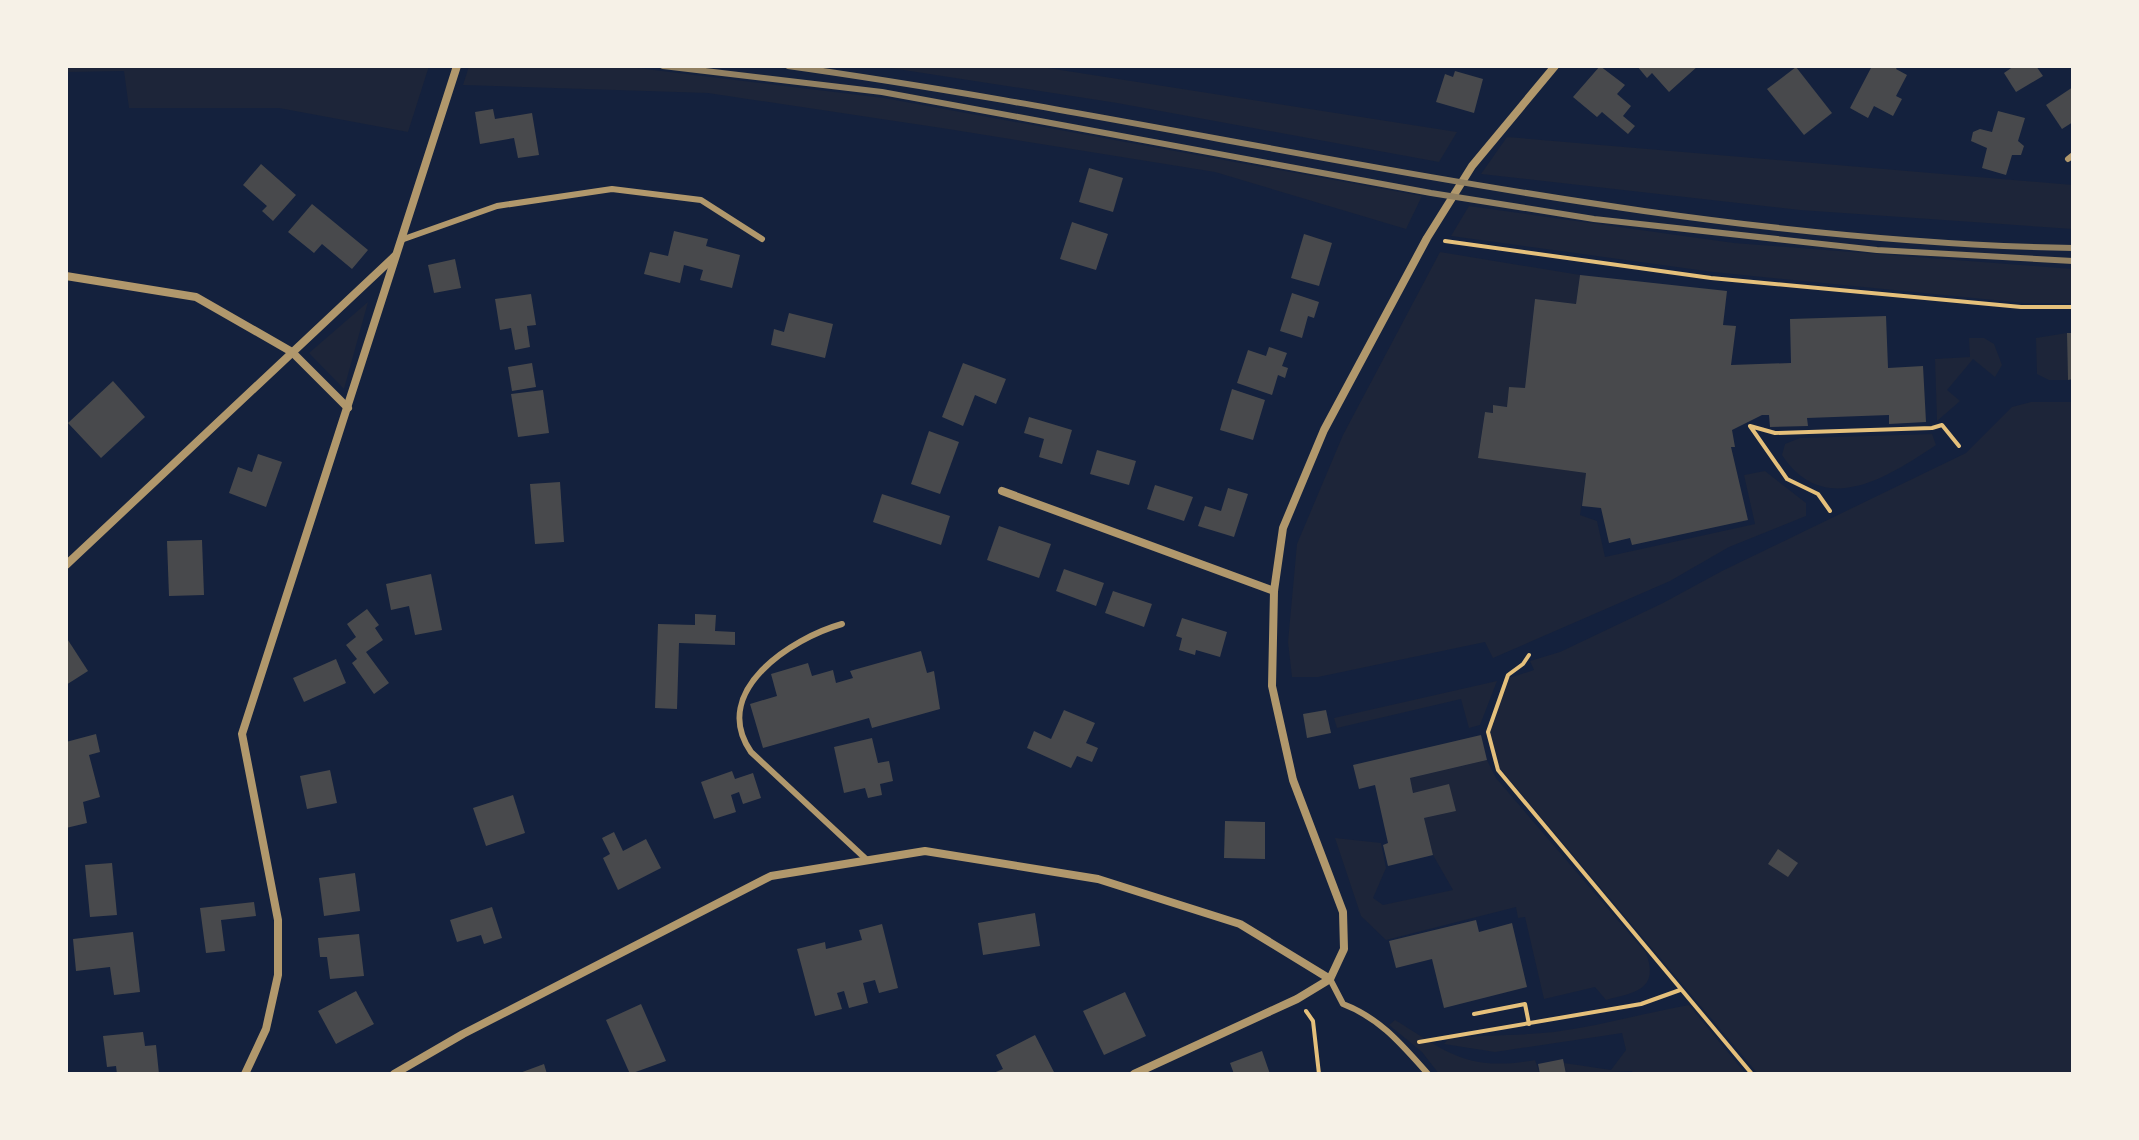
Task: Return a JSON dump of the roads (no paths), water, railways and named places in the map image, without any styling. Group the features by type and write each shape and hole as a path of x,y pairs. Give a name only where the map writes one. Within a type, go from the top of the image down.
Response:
{"street":[{"path":"245,1074 266,1029 278,975 278,920 242,734 457,66"},
{"path":"1134,1074 1297,999 1330,979 1344,949 1343,912 1293,780 1272,686 1274,591 1283,528 1324,430 1427,238 1472,166 1555,66"},
{"path":"66,565 395,256"},
{"path":"66,276 196,297 292,352 348,408"},
{"path":"1002,491 1274,591"},
{"path":"394,1074 463,1034 771,876 925,851 1098,879 1240,924 1330,979"}],"lane":[{"path":"401,240 497,206 612,189 701,200 762,239"},
{"path":"842,624 804,637 770,661 748,690 740,717 741,730 751,752 867,860"},
{"path":"1330,979 1343,1004 1365,1012 1428,1074"}],"railway":[{"path":"663,66 882,92 1431,193 1594,219 1877,250 2073,261"},
{"path":"788,66 1588,203 1749,225 1910,240 2073,248"}]}
